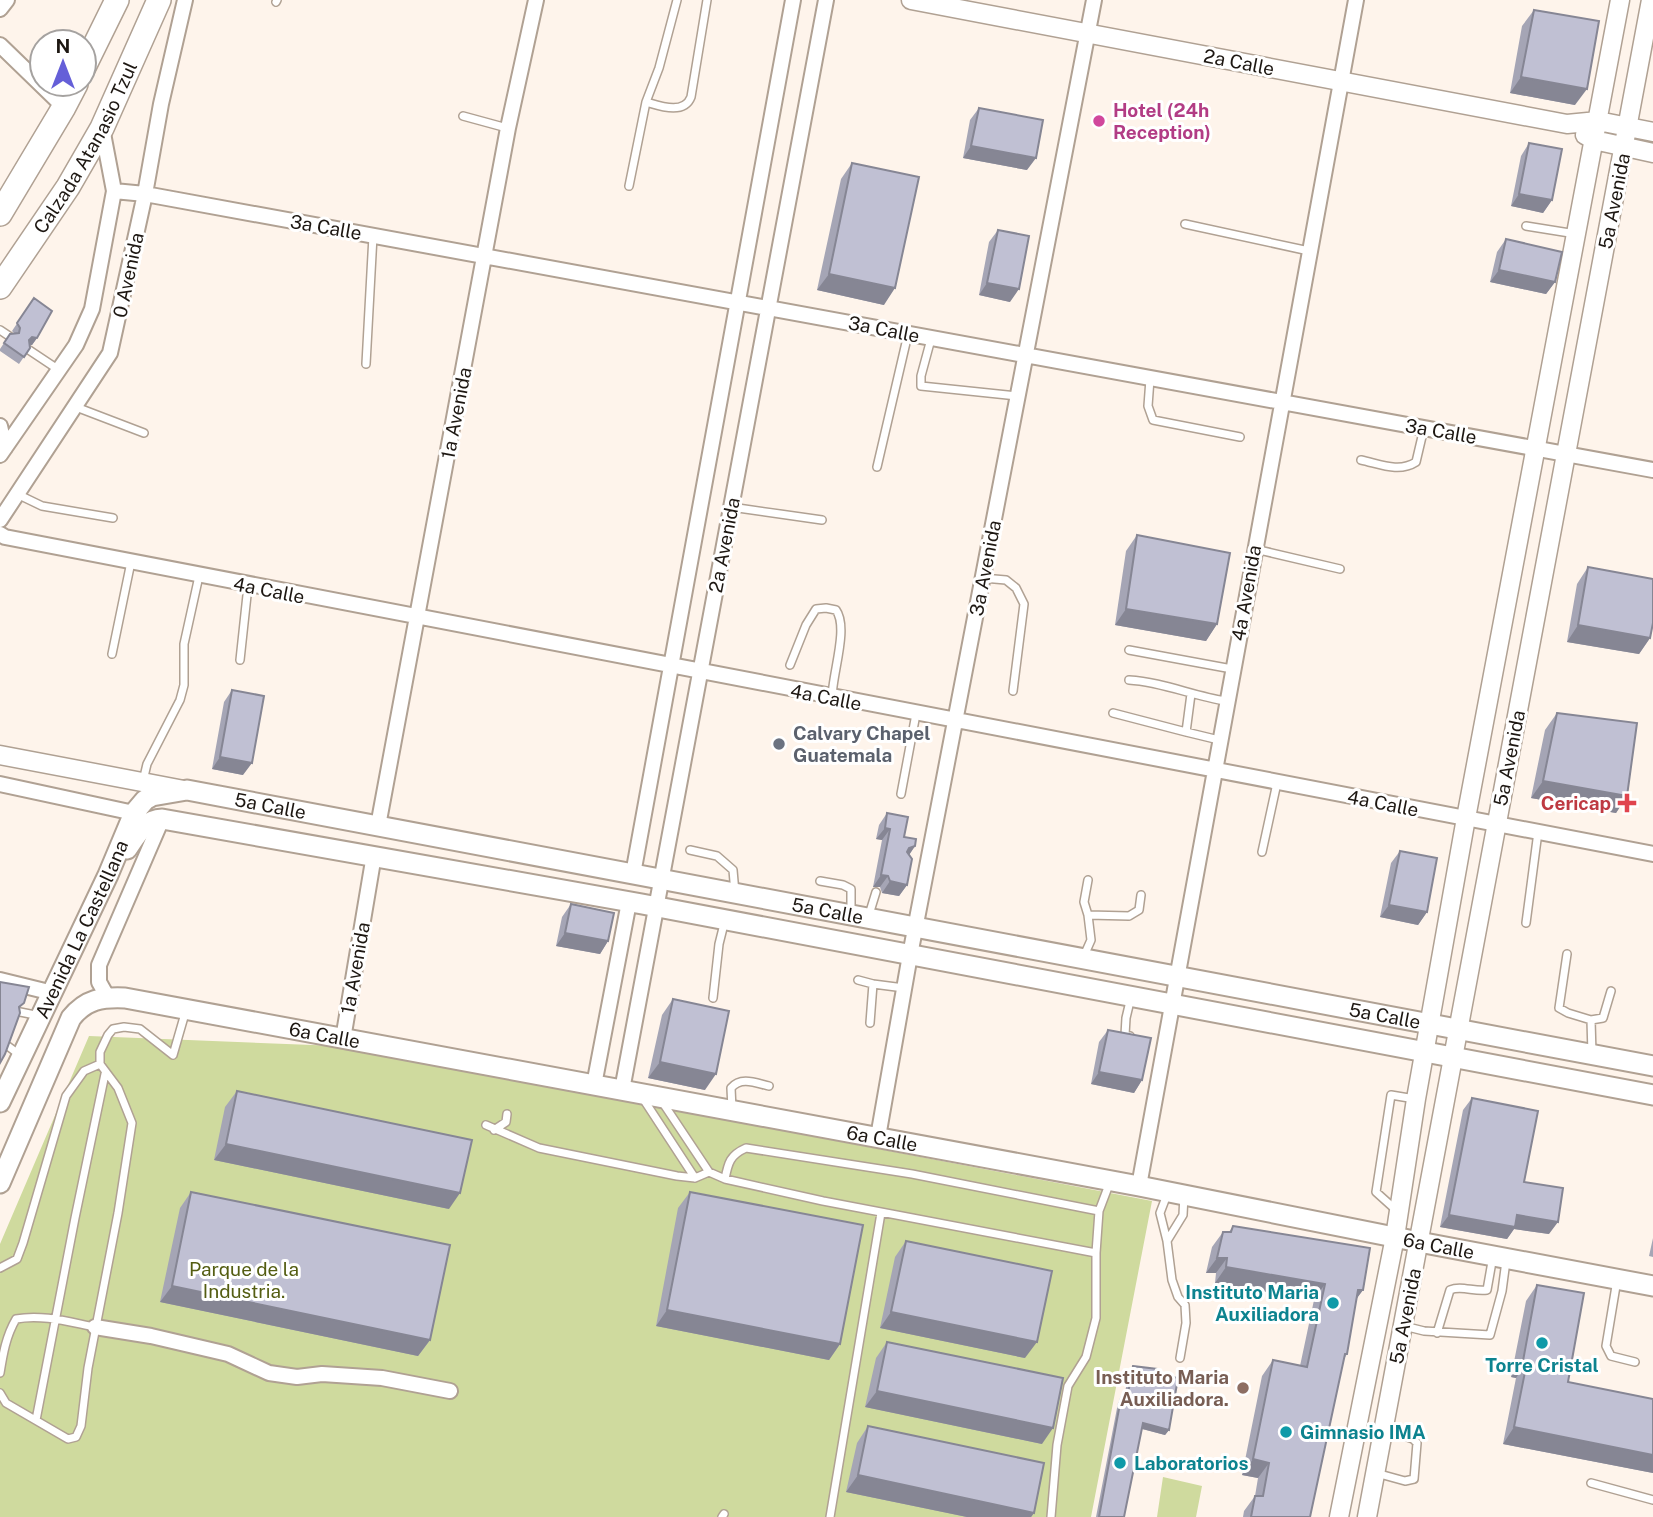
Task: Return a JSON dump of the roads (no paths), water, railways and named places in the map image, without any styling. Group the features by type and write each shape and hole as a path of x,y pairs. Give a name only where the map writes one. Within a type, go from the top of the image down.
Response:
{"main road":[{"name":"Calzada Atanasio Tzul","path":"98,39 117,0"},
{"name":"Calzada Atanasio Tzul","path":"0,287 68,187 102,128 159,0"},
{"name":"Calzada Atanasio Tzul","path":"0,214 69,98"},
{"name":"5a Calle","path":"187,790 1653,1066"},
{"path":"149,823 145,800 152,796 187,790"},
{"name":"5a Calle","path":"149,823 374,855 1653,1095"},
{"name":"Avenida La Castellana","path":"0,1102 108,875 149,823"},
{"name":"Avenida La Castellana","path":"0,1183 71,1018 88,1002 108,998"},
{"name":"6a Calle","path":"108,998 125,998 186,1009 878,1137 1653,1286"}],"street":[{"path":"0,9 7,0"},
{"name":"0 Avenida","path":"0,520 104,365 115,338 161,104 185,0"},
{"name":"1a Avenida","path":"378,826 508,128 536,0"},
{"name":"2a Avenida","path":"633,874 793,0"},
{"name":"2a Avenida","path":"640,1093 656,907 826,0"},
{"name":"2a Calle","path":"911,0 1567,124 1598,121 1653,132"},
{"name":"3a Avenida","path":"878,1137 915,927 922,863 955,722 1094,0"},
{"name":"4a Avenida","path":"1139,1186 1159,1040 1171,1004 1356,0"},
{"name":"5a Avenida","path":"1339,1517 1395,1237 1416,1099 1466,818 1620,0"},
{"name":"5a Avenida","path":"1367,1517 1651,0"},
{"path":"0,45 64,107"},
{"name":"2a Calle","path":"1567,124 1594,140 1653,153"},
{"name":"0 Avenida","path":"2,452 76,345 92,309 114,191 102,128"},
{"name":"3a Calle","path":"114,191 145,194 373,235 1653,470"},
{"path":"1553,358 1583,364"},
{"path":"0,426 2,452"},
{"name":"4a Calle","path":"0,534 417,620 1653,854"},
{"name":"5a Calle","path":"0,755 187,790"},
{"name":"5a Calle","path":"0,784 149,823"},
{"name":"Avenida La Castellana","path":"108,998 99,982 99,965 149,823"},
{"name":"1a Avenida","path":"343,1039 374,855"},
{"path":"594,1085 629,902"},
{"path":"0,980 53,993"},
{"path":"95,1327 151,1336 228,1354 269,1373 297,1377 322,1374 382,1378 450,1391"}],"lane":[{"path":"629,186 646,102 667,43 677,0"},
{"path":"646,102 681,108 689,104 707,0"},
{"path":"463,116 508,128"},
{"path":"1185,224 1309,251"},
{"path":"1527,226 1577,234"},
{"path":"366,364 373,235"},
{"path":"0,330 9,336"},
{"path":"877,467 909,334"},
{"path":"931,338 920,376 921,386 1018,396"},
{"path":"29,349 59,370"},
{"path":"1150,378 1148,406 1153,420 1240,437"},
{"path":"76,407 144,433"},
{"path":"1361,460 1398,468 1408,467 1416,462 1424,428"},
{"path":"17,494 42,506 113,519"},
{"path":"731,507 822,520"},
{"path":"1254,549 1340,569"},
{"path":"112,654 131,562"},
{"path":"143,781 147,764 180,700 184,685 184,644 199,576"},
{"path":"983,578 1006,580 1016,588 1024,604 1013,691"},
{"path":"240,660 248,586"},
{"path":"790,665 806,625 816,609 836,610 841,617 842,628 832,678 832,698"},
{"path":"1129,650 1232,669"},
{"path":"1129,680 1165,685 1191,694 1226,701"},
{"path":"1185,732 1191,694"},
{"path":"1113,713 1219,740"},
{"path":"901,794 916,714"},
{"path":"1262,852 1277,782"},
{"path":"1526,923 1538,832"},
{"path":"690,850 717,856 733,870 735,893"},
{"path":"1083,959 1091,940 1084,902 1088,880"},
{"path":"820,881 851,889 859,916"},
{"path":"859,916 876,892"},
{"path":"1088,915 1129,916 1139,909 1141,895"},
{"path":"713,998 719,944 726,920"},
{"path":"1567,954 1559,1008 1591,1020 1603,1018 1611,991"},
{"path":"858,980 904,988"},
{"path":"870,1023 873,984"},
{"path":"1131,997 1125,1035 1144,1037"},
{"path":"0,1008 41,1016"},
{"path":"0,1393 6,1403 68,1439 76,1437 82,1426 95,1327 118,1213 132,1124 118,1088 100,1064 100,1052 108,1035 113,1030 124,1027 139,1030 175,1058 186,1009"},
{"path":"1591,1020 1592,1055"},
{"path":"0,1044 5,1044 22,1056"},
{"path":"0,1268 17,1259 66,1096 84,1071 100,1064"},
{"path":"36,1420 106,1074"},
{"path":"732,1110 731,1088 735,1083 745,1081 769,1086"},
{"path":"640,1093 709,1172 725,1179 881,1213 1096,1253"},
{"path":"640,1093 695,1178"},
{"path":"1399,1213 1376,1192 1391,1095 1416,1099"},
{"path":"494,1130 506,1122 507,1114"},
{"path":"486,1125 539,1148 677,1177 695,1178 709,1172"},
{"path":"725,1179 729,1159 746,1148 912,1174 1099,1211"},
{"path":"1051,1517 1057,1445 1068,1386 1086,1357 1096,1318 1099,1211 1110,1181"},
{"path":"1167,1241 1183,1215 1176,1193"},
{"path":"1176,1193 1160,1213 1172,1280 1178,1297 1185,1305 1186,1323 1180,1358"},
{"path":"830,1517 881,1213"},
{"path":"1437,1333 1450,1290 1456,1287 1487,1290 1500,1257"},
{"path":"1403,1325 1437,1333 1490,1335 1502,1291 1500,1257"},
{"path":"1617,1279 1606,1346 1611,1356 1634,1362"},
{"path":"0,1373 5,1346 16,1320 29,1317 55,1319 95,1327"},
{"path":"1375,1473 1405,1481 1414,1479 1417,1443 1413,1439 1384,1429"},
{"path":"1591,1483 1653,1500"}],"place":[{"name":"Hotel (24h Reception)","path":"1099,121"},
{"name":"Calvary Chapel Guatemala","path":"779,744"},
{"name":"Cericap","path":"1627,803"},
{"name":"Instituto Maria Auxiliadora","path":"1333,1303"},
{"name":"Torre Cristal","path":"1542,1343"},
{"name":"Instituto Maria Auxiliadora.","path":"1243,1388"},
{"name":"Gimnasio IMA","path":"1286,1432"},
{"name":"Laboratorios","path":"1120,1463"}],"park label":[{"name":"Parque de la Industria.","path":"244,1280"}]}
